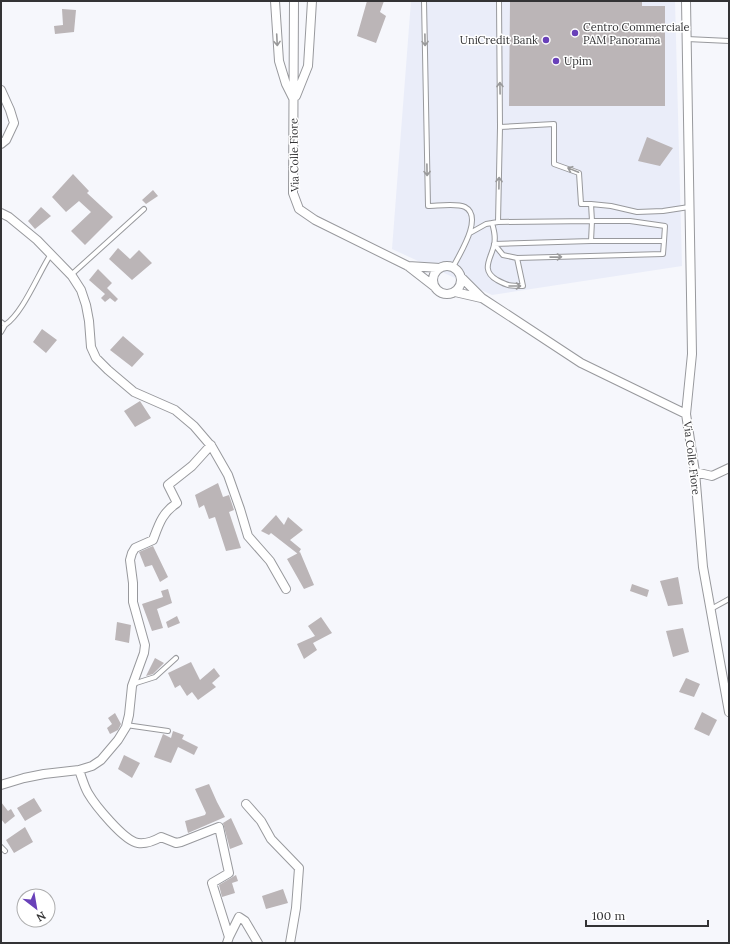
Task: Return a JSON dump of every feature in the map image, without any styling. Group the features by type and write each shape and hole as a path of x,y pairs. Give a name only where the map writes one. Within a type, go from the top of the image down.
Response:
{"street":[{"path":"275,1 279,61 286,84 294,101"},
{"name":"Via Colle Fiore","path":"294,1 293,193 299,209 315,220 408,266 435,287"},
{"path":"294,101 308,66 312,1"},
{"path":"686,1 692,354 686,414"},
{"path":"1,90 14,123 6,140 1,144"},
{"path":"1,213 9,217 37,240 71,275 81,290 89,321 91,347 96,358 134,392 175,410 194,426 210,445 228,475 248,536 270,561 286,589"},
{"name":"Via Colle Fiore","path":"408,266 440,268"},
{"path":"447,266 453,267 460,272 460,286 455,292 443,294 435,287 433,279 436,270 447,266"},
{"name":"Via Colle Fiore","path":"461,277 482,298 581,363 686,414 695,472 703,568 729,712"},
{"name":"Via Colle Fiore","path":"455,292 482,298"},
{"path":"1,785 44,774 79,770 92,766 101,760 118,740 126,725 129,715 132,684 144,653 145,645 133,602 133,583 130,560 132,553 135,548 153,540 167,509 177,503 168,485 192,466 210,445"},
{"path":"695,472 712,476 729,468"},
{"path":"79,770 88,793 97,805 115,827 136,843 149,842 161,836 176,842 181,842 219,827 229,873 212,883 228,940"},
{"path":"246,804 261,821 271,839 299,868 296,908 290,943"},
{"path":"228,940 240,917 246,921 258,943"}],"lane":[{"path":"424,1 428,206 453,205 465,207 470,212 471,218 470,233 453,267"},
{"path":"498,222 500,127 499,1"},
{"path":"687,39 729,41"},
{"path":"500,127 554,124 554,164 579,173 581,204 611,206 637,212 663,211 690,207"},
{"path":"591,204 591,241"},
{"path":"71,275 144,209"},
{"path":"470,233 486,224 498,222 630,221 665,226 663,254 517,258 503,255 494,244"},
{"path":"492,223 495,231 494,244 487,268 490,276 509,286 523,286 517,258"},
{"path":"494,244 591,241 664,241"},
{"path":"1,332 3,324 12,320 22,305 51,254"},
{"path":"710,610 729,599"},
{"path":"132,684 155,676 176,658"},
{"path":"126,725 168,731"}],"shaded area":[{"path":"411,1 675,1 682,266 492,295 392,249"}],"building":[{"path":"367,1 384,1 380,12 386,16 376,43 357,36"},
{"path":"510,1 642,1 642,6 665,6 665,106 509,106"},
{"path":"62,9 76,10 74,32 55,34 54,26 63,25"},
{"path":"647,137 673,148 660,166 638,161"},
{"path":"73,174 89,191 87,193 113,217 85,245 71,231 91,212 79,201 66,212 52,197"},
{"path":"153,190 158,196 146,204 142,200"},
{"path":"41,207 51,216 35,229 28,221"},
{"path":"118,248 130,259 139,250 152,263 132,280 109,259"},
{"path":"98,269 112,283 107,288 118,299 115,302 110,298 105,302 101,298 105,294 89,280"},
{"path":"42,329 57,340 46,353 33,342"},
{"path":"123,336 144,354 132,367 110,350"},
{"path":"140,401 151,418 135,427 124,411"},
{"path":"218,483 223,497 229,495 234,510 229,512 241,548 226,551 215,517 209,519 204,505 199,508 195,495"},
{"path":"276,515 284,525 288,517 303,530 290,540 301,549 298,554 271,533 269,535 261,531"},
{"path":"153,546 168,577 160,582 152,565 145,567 139,552"},
{"path":"300,552 314,585 304,589 287,559"},
{"path":"678,577 683,604 668,606 660,581"},
{"path":"632,584 649,590 647,597 630,591"},
{"path":"168,589 172,603 157,609 163,628 152,631 142,604 163,597 161,591"},
{"path":"177,616 180,623 168,628 166,622"},
{"path":"321,617 332,633 313,643 317,650 304,659 297,644 315,636 308,626"},
{"path":"117,622 131,625 129,643 115,640"},
{"path":"683,628 689,652 673,657 666,631"},
{"path":"155,658 164,663 153,674 146,676"},
{"path":"191,662 200,680 214,668 220,676 212,683 216,687 198,700 192,692 187,696 180,685 175,688 168,673"},
{"path":"686,678 700,684 694,697 679,692"},
{"path":"702,712 717,720 709,736 694,729"},
{"path":"115,713 121,724 118,730 110,734 107,728 112,724 108,718"},
{"path":"173,731 184,735 182,739 198,747 194,755 178,747 171,763 154,757 163,734 171,738"},
{"path":"124,755 140,763 132,778 118,769"},
{"path":"209,784 225,817 188,833 185,821 205,815 206,813 195,789"},
{"path":"34,798 42,811 25,821 17,808"},
{"path":"1,802 8,811 11,809 15,816 5,824 1,819"},
{"path":"231,818 243,844 230,849 223,823"},
{"path":"25,827 33,842 14,853 6,840"},
{"path":"236,875 238,881 232,883 235,893 222,897 219,885"},
{"path":"283,889 288,903 266,909 262,896"}],"place":[{"name":"Centro Commerciale PAM Panorama","path":"575,33"},
{"name":"UniCredit Bank","path":"546,40"},
{"name":"Upim","path":"556,61"}]}
